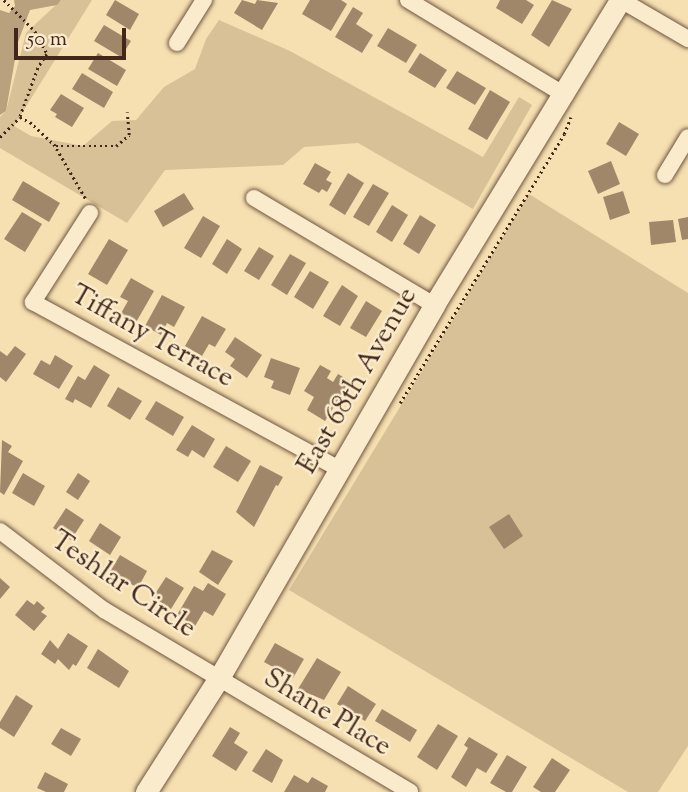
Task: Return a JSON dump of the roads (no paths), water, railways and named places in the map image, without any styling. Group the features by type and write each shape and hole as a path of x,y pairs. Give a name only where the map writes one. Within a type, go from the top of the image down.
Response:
{"street":[{"path":"177,43 204,0"},
{"path":"408,0 565,95"},
{"path":"621,0 688,38"},
{"name":"East 68th Avenue","path":"146,792 219,678 434,305 621,0"},
{"path":"665,175 688,137"},
{"path":"254,198 434,305"},
{"name":"Tiffany Terrace","path":"90,214 33,302 338,468"},
{"name":"Teshlar Circle","path":"0,531 104,610 219,678"},
{"name":"Shane Place","path":"219,678 410,792"}]}
